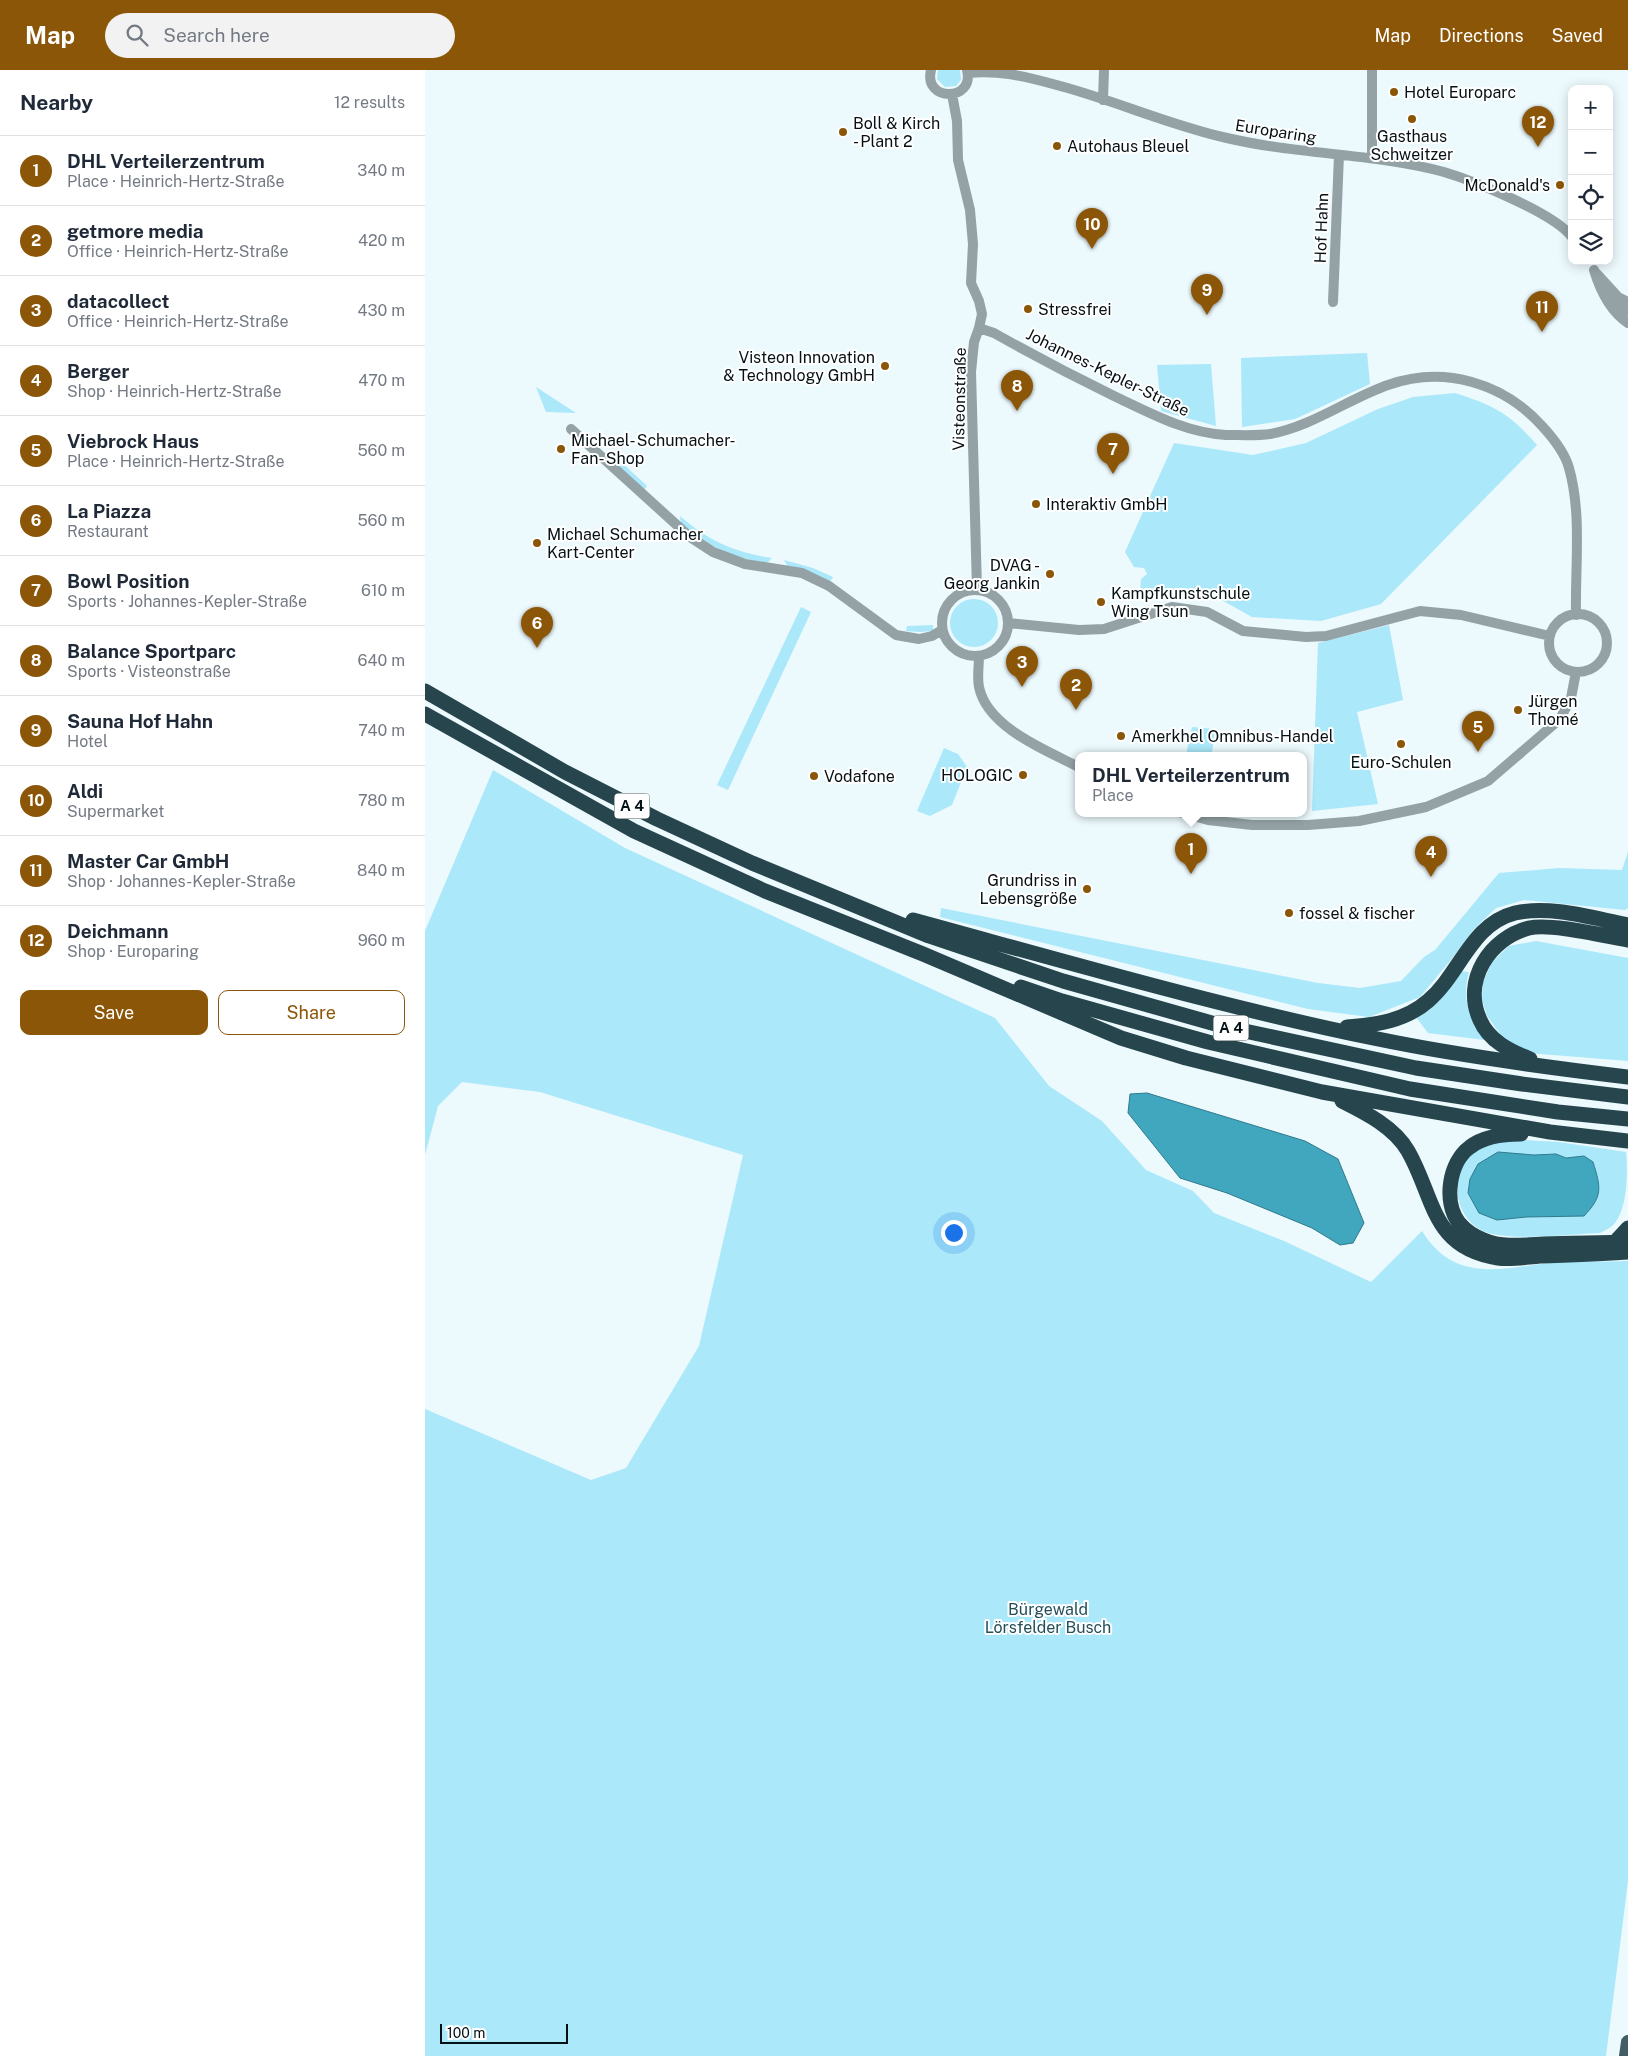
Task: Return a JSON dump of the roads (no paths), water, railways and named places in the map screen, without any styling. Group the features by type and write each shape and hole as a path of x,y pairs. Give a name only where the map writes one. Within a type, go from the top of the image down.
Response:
{"highway":[{"name":"A 4","path":"425,691 565,772 657,820 752,863 929,936 1063,981 1226,1027 1416,1068 1628,1097"},
{"name":"A 4","path":"425,714 634,831 765,891 923,954 1062,1001 1208,1042 1411,1089 1559,1112 1628,1119"},
{"path":"848,903 1258,1012 1377,1039 1555,1068 1628,1076"},
{"path":"1330,1028 1394,1020 1416,1009 1439,989 1477,938 1486,929 1496,921 1515,913 1537,910 1557,912 1628,925"},
{"path":"1555,1068 1513,1052 1494,1038 1486,1029 1480,1020 1475,995 1475,984 1483,963 1494,947 1506,937 1532,928 1556,928 1628,940"},
{"path":"923,954 1121,1038 1186,1058 1322,1092 1549,1132 1628,1141"},
{"path":"1322,1092 1363,1111 1391,1131 1407,1150 1442,1227 1458,1244 1475,1252 1499,1258 1628,1252"},
{"path":"1549,1132 1506,1134 1469,1147 1453,1169 1449,1186 1459,1222 1470,1232 1485,1240 1505,1245 1622,1242 1628,1228"}],"main road":[{"path":"1626,2056 1628,2042"}],"street":[{"path":"931,70 932,83 936,90 943,94 952,94"},
{"name":"Europaring","path":"952,94 959,92 964,87 967,72 984,70 1013,73 1061,86 1165,121 1227,138 1287,149 1372,158 1445,172 1514,199 1556,222 1568,233"},
{"path":"1103,100 1104,70"},
{"path":"1372,70 1372,158"},
{"name":"Visteonstraße","path":"952,94 957,121 958,160 970,210 973,244 971,284 979,301 982,314 974,342 971,372 977,589"},
{"name":"Hof Hahn","path":"1333,302 1339,155"},
{"path":"1591,265 1618,297 1628,302"},
{"path":"1591,265 1603,287 1613,300 1628,311"},
{"path":"1591,265 1599,288 1614,310 1628,323"},
{"name":"Johannes-Kepler-Straße","path":"979,328 994,332 1088,383 1168,422 1225,435 1269,434 1300,425 1387,385 1410,378 1447,377 1472,381 1503,394 1534,417 1552,437 1569,466 1576,501 1576,615"},
{"path":"571,429 677,526 713,552 745,564 802,573 829,586 896,635 919,639 932,636 942,630"},
{"path":"977,589 987,591 996,596 1003,604 1009,623 1003,641 996,648 979,656 960,652 952,647 942,630 941,620 949,601 957,594 966,590 977,589"},
{"path":"1009,623 1079,630 1105,629 1172,607 1207,612 1243,631 1307,637 1326,636 1420,611 1461,615 1550,636"},
{"path":"1576,615 1585,616 1601,626 1607,644 1601,661 1585,671 1576,672 1560,666 1554,660 1549,644 1550,636 1559,621 1576,615"},
{"path":"979,656 979,687 986,705 997,719 1024,738 1075,765"},
{"path":"1197,817 1252,825 1308,825 1359,821 1426,806 1488,781 1560,719 1571,698 1576,672"}],"place":[{"name":"Hotel Europarc","path":"1394,92"},
{"name":"Gasthaus Schweitzer","path":"1412,119"},
{"name":"Boll & Kirch - Plant 2","path":"843,132"},
{"name":"Autohaus Bleuel","path":"1057,146"},
{"name":"Deichmann","path":"1538,147"},
{"name":"McDonald's","path":"1560,185"},
{"name":"Aldi","path":"1092,249"},
{"name":"Stressfrei","path":"1028,309"},
{"name":"Sauna Hof Hahn","path":"1207,315"},
{"name":"Master Car GmbH","path":"1542,332"},
{"name":"Visteon Innovation & Technology GmbH","path":"885,366"},
{"name":"Balance Sportparc","path":"1017,411"},
{"name":"Michael- Schumacher- Fan- Shop","path":"561,449"},
{"name":"Bowl Position","path":"1113,474"},
{"name":"Interaktiv GmbH","path":"1036,504"},
{"name":"Michael Schumacher Kart-Center","path":"537,543"},
{"name":"DVAG - Georg Jankin","path":"1050,574"},
{"name":"Kampfkunstschule Wing Tsun","path":"1101,602"},
{"name":"La Piazza","path":"537,648"},
{"name":"datacollect","path":"1022,687"},
{"name":"getmore media","path":"1076,710"},
{"name":"Jürgen Thomé","path":"1518,710"},
{"name":"Amerkhel Omnibus-Handel","path":"1121,736"},
{"name":"Euro-Schulen","path":"1401,744"},
{"name":"Viebrock Haus","path":"1478,752"},
{"name":"HOLOGIC","path":"1023,775"},
{"name":"Vodafone","path":"814,776"},
{"name":"DHL Verteilerzentrum","path":"1191,874"},
{"name":"Berger","path":"1431,877"},
{"name":"Grundriss in Lebensgröße","path":"1087,889"},
{"name":"fossel & fischer","path":"1289,913"}],"park label":[{"name":"Bürgewald Lörsfelder Busch","path":"1048,1618"}]}
